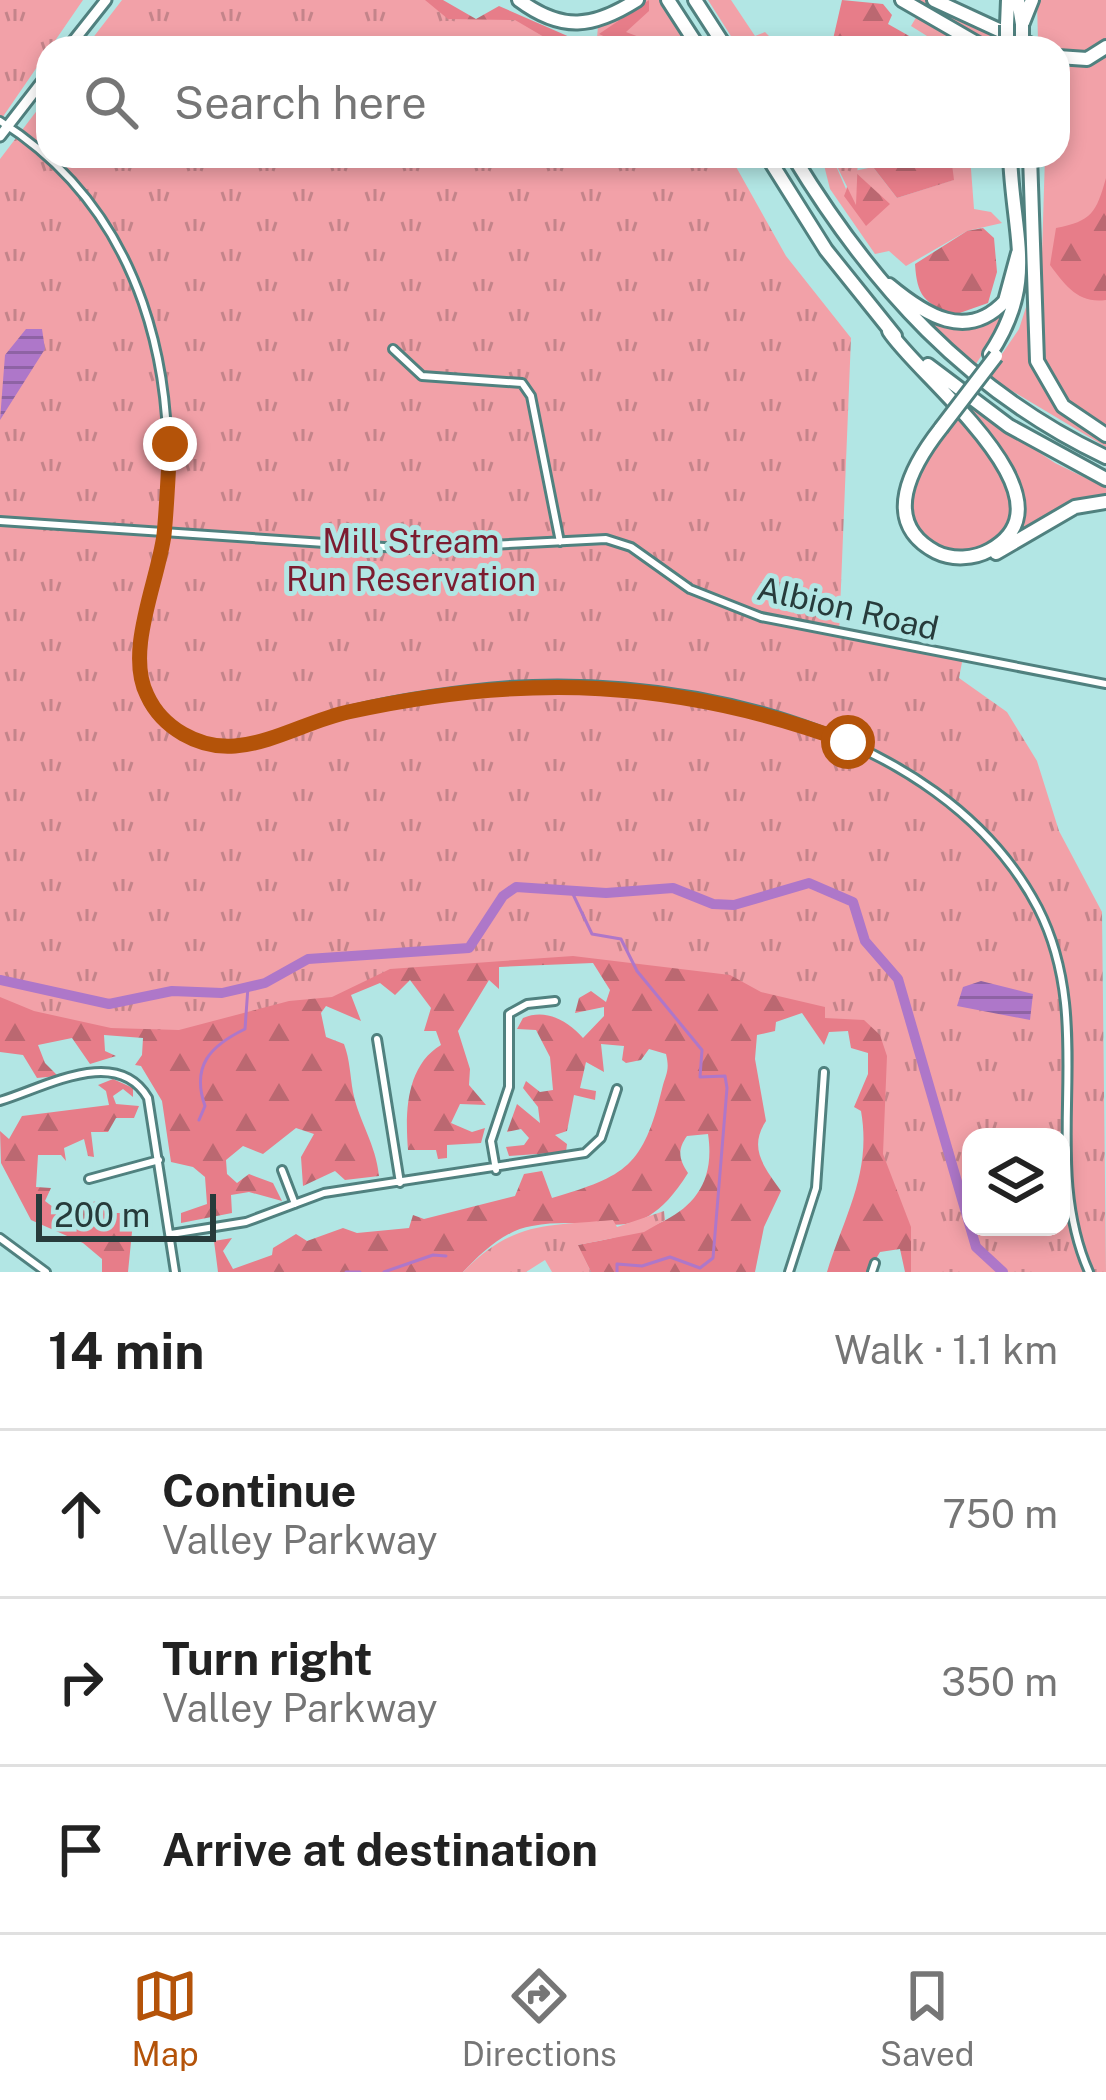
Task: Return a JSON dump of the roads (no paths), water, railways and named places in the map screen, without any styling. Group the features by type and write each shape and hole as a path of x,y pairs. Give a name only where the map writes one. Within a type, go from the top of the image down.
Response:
{"highway":[{"path":"522,0 570,26 605,18 632,1"},
{"path":"668,0 691,36"},
{"path":"695,0 718,36"},
{"path":"902,0 964,36"},
{"path":"934,0 1012,36"},
{"path":"1070,58 1087,59 1106,47"},
{"path":"775,168 826,250 889,331 999,457 1016,485 1014,522 1002,541 982,554 954,557 933,550 919,540 906,517 910,473 940,427"},
{"path":"801,168 865,265 907,315 1011,405 1106,457"},
{"path":"993,355 1020,299 1011,168"},
{"path":"1031,168 1036,249 1034,346 1040,374 1063,406 1106,435"},
{"path":"1036,249 1024,302 993,355 902,475 897,506 912,541 940,560 978,561 1075,507 1106,502"},
{"path":"865,265 931,314 962,324 987,317 1006,301 1018,253"},
{"path":"889,331 982,409 1106,479"}],"main road":[{"path":"78,36 106,0"},
{"path":"0,136 4,123 36,87"}],"street":[{"path":"4,123 36,148"},
{"path":"57,168 124,253 154,328 170,444 164,531 140,655 144,690 158,715 191,740 235,746 345,712 472,689 591,685 681,694 770,713 848,742 913,778 975,824 1015,870 1055,947 1070,1017 1071,1209 1090,1272"},
{"path":"393,349 410,370 422,376 522,383 530,396 560,542"},
{"name":"Albion Road","path":"0,521 414,549 606,539 631,547 690,590 819,633 1106,683"},
{"path":"496,1170 491,1141 509,1087 508,1014 527,1004 555,1001"},
{"path":"377,1039 400,1183"},
{"path":"0,1101 98,1071 128,1074 140,1084 148,1098 175,1272"},
{"path":"789,1272 816,1187 824,1072"},
{"path":"171,1234 246,1222 324,1193 496,1170 594,1147 617,1089"},
{"path":"89,1179 159,1160"},
{"path":"282,1170 295,1204"},
{"path":"0,1238 46,1272"}],"waterway":[{"path":"0,980 109,1004 172,991 222,993 265,983 308,959 469,948 503,896 516,887 606,893 673,888 713,904 734,905 809,883 853,902 865,941 898,979 976,1247 1003,1272"},
{"path":"571,890 592,934 621,939 637,971 702,1050 700,1077 725,1076 727,1088 713,1258 700,1268 670,1257 642,1266 617,1264 617,1272"},
{"path":"199,1120 205,1106 202,1069 213,1050 245,1029 248,987"},
{"path":"384,1272 433,1255 446,1256"},
{"path":"346,1272 360,1272"}],"park label":[{"name":"Mill Stream Run Reservation","path":"411,560"}]}
